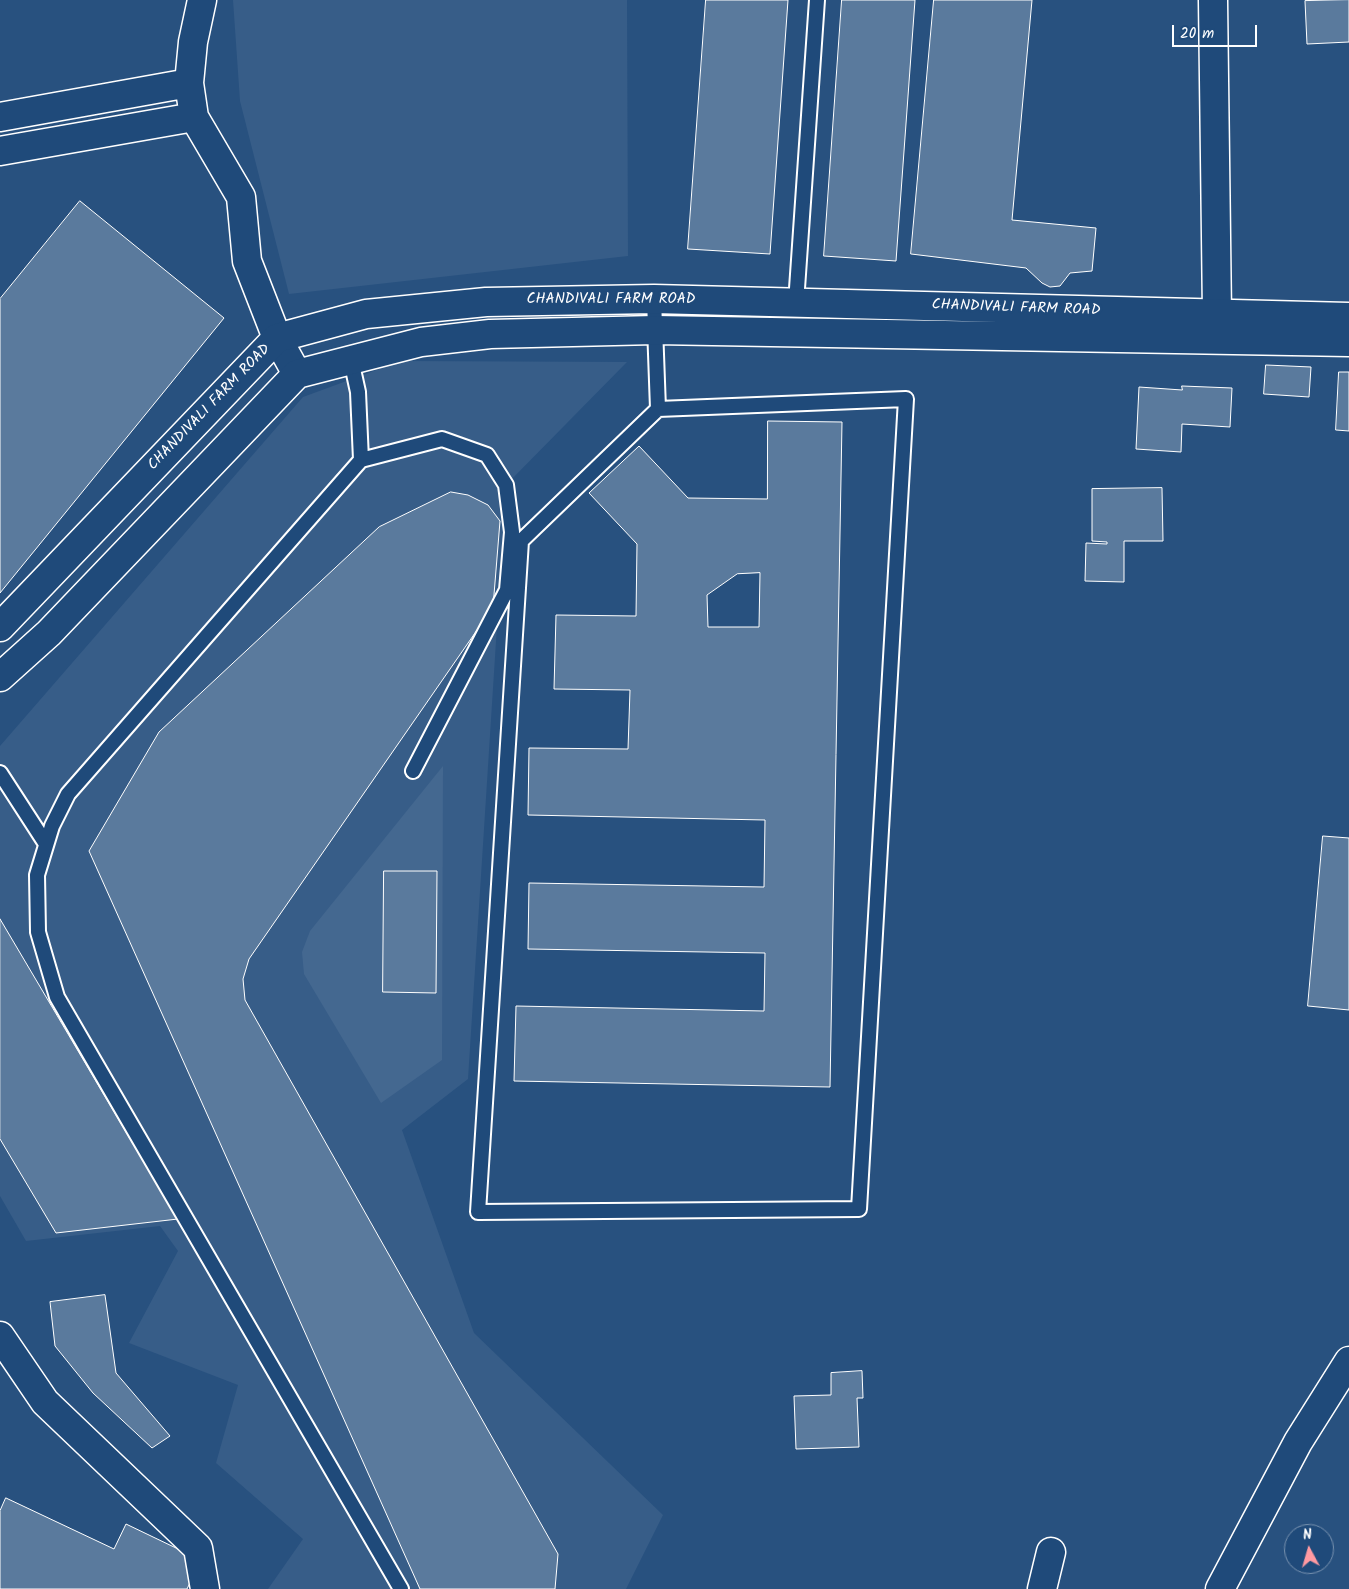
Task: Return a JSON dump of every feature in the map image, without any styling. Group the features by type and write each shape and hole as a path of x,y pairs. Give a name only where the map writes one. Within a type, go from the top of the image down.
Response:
{"street":[{"path":"202,0 189,83 194,117 241,197 247,261 277,338 297,374"},
{"path":"1213,0 1216,328"},
{"path":"0,117 189,83"},
{"path":"0,151 194,117"},
{"name":"CHANDIVALI FARM ROAD","path":"0,627 277,338 366,314 486,302 654,298 796,303 1216,328 1349,317"},
{"path":"0,677 49,632 297,374 421,342 490,334 655,330 1216,328 1349,342"},
{"path":"0,1336 45,1402 198,1548 205,1589"},
{"path":"1220,1589 1298,1442 1349,1361"},
{"path":"1042,1589 1051,1552"}],"lane":[{"path":"796,303 817,0"},
{"path":"654,298 658,409 521,541 478,1212 859,1209 906,400 658,409"},
{"path":"351,360 358,392 362,460"},
{"path":"401,1589 57,997 38,932 36,875 52,826 68,794 362,460 442,439 486,455 506,485 512,532 506,590 413,771"},
{"path":"0,773 46,844"}],"shaded area":[{"path":"233,0 627,0 628,256 289,294 240,101"},
{"path":"401,361 627,362 506,485 468,1079 402,1130 474,1333 663,1515 626,1589 268,1589 303,1539 216,1463 238,1385 129,1343 178,1251 160,1226 26,1241 0,1196 0,746 303,397"},
{"path":"443,766 442,1060 381,1103 304,974 302,952 310,931"}],"building":[{"path":"706,0 788,0 770,254 688,249"},
{"path":"842,0 915,0 896,261 824,256"},
{"path":"934,0 1032,0 1012,220 1096,228 1092,271 1070,273 1060,286 1050,287 1042,283 1026,268 911,254"},
{"path":"1349,0 1349,42 1307,44 1305,1"},
{"path":"80,201 224,318 0,593 0,299"},
{"path":"1266,365 1311,367 1309,397 1264,394"},
{"path":"1339,372 1349,372 1349,431 1336,430"},
{"path":"1182,386 1232,388 1230,427 1182,424 1181,452 1136,449 1139,387 1182,390"},
{"path":"768,421 842,422 830,1087 514,1081 516,1006 764,1011 765,953 528,949 529,883 764,887 765,820 528,815 529,748 628,749 630,690 554,689 556,615 636,616 637,544 589,493 639,446 688,498 767,499","holes":["760,573 759,627 708,627 707,595 737,574"]},
{"path":"1162,488 1163,541 1124,541 1124,582 1085,581 1086,543 1107,544 1107,542 1092,541 1092,489"},
{"path":"451,492 468,495 488,505 500,521 493,607 249,959 243,979 245,1000 558,1554 555,1589 420,1589 89,851 159,732 379,527"},
{"path":"1323,836 1349,838 1349,1010 1308,1006"},
{"path":"384,871 437,871 436,993 383,992"},
{"path":"0,919 178,1219 56,1233 0,1139"},
{"path":"105,1295 116,1373 170,1436 152,1448 93,1393 55,1346 50,1302"},
{"path":"862,1371 863,1398 857,1398 859,1447 796,1449 794,1396 831,1395 831,1373"},
{"path":"6,1498 114,1549 126,1524 201,1560 187,1589 0,1589 0,1511"}]}
